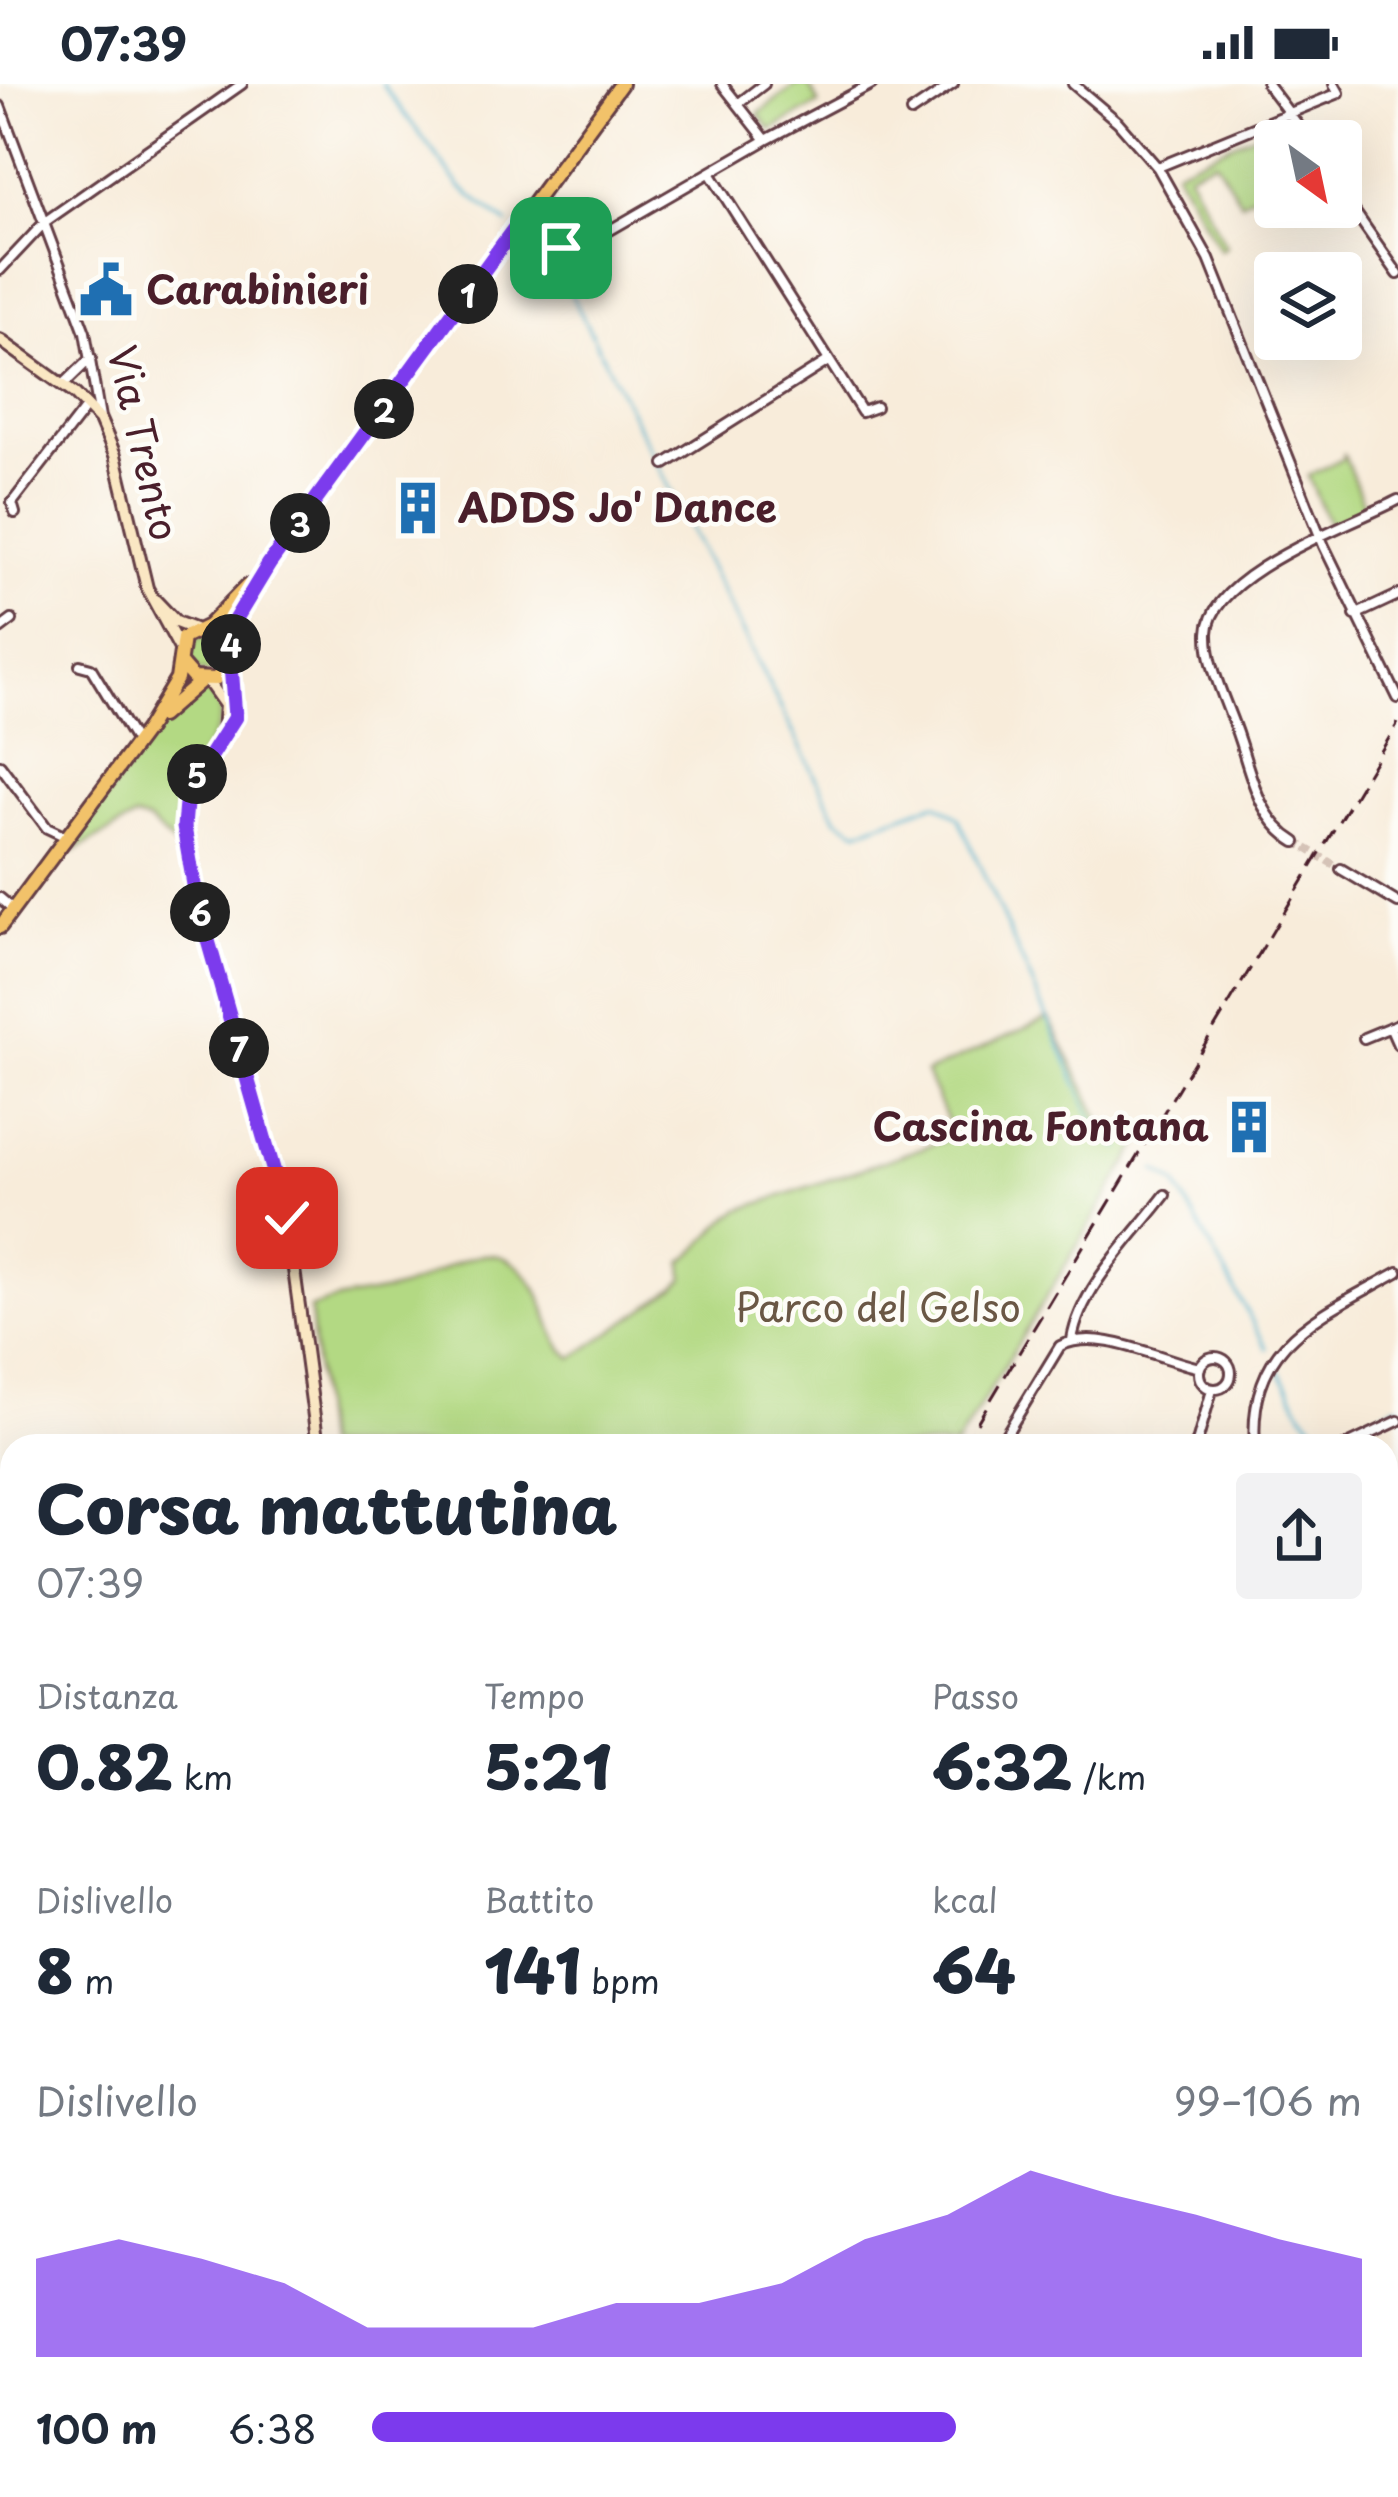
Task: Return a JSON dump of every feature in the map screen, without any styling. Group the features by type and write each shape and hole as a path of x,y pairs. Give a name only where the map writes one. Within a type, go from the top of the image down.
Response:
{"main road":[{"path":"147,730 205,681 230,667 229,640 242,605 269,564 621,84"},
{"path":"0,928 172,691 179,647 269,564"},
{"path":"201,628 229,640"},
{"path":"180,663 205,681"}],"street":[{"path":"0,270 46,221 242,84"},
{"path":"722,84 766,140"},
{"path":"738,104 764,84"},
{"path":"522,218 569,253 872,84"},
{"path":"911,112 953,84"},
{"path":"1072,84 1118,122 1158,168 1209,259 1322,539 1398,698"},
{"path":"1267,84 1291,120"},
{"path":"1158,168 1268,119 1288,117 1337,89"},
{"name":"Via Trento","path":"0,106 46,221 92,357 100,420 115,455 149,593 179,647"},
{"path":"710,173 862,412 876,407"},
{"path":"1362,222 1398,274"},
{"path":"0,340 75,394 100,420"},
{"path":"62,386 92,357"},
{"path":"665,464 828,361"},
{"path":"75,394 94,380"},
{"path":"15,513 12,503 87,406"},
{"path":"1296,842 1276,827 1260,801 1208,632 1216,604 1238,582 1398,500"},
{"name":"Via Trento","path":"149,593 176,622 201,628"},
{"path":"1358,620 1398,595"},
{"path":"0,629 12,620"},
{"path":"80,665 91,668 136,743"},
{"path":"230,667 235,717 187,792 186,855 287,1218 315,1434"},
{"path":"205,681 225,705 221,742"},
{"path":"0,764 47,828 64,836"},
{"path":"1340,868 1398,902"},
{"path":"0,898 13,909"},
{"path":"1364,1038 1394,1026 1398,1045"},
{"path":"1072,1340 1074,1324 1102,1280 1166,1195"},
{"path":"1256,1434 1258,1391 1282,1346 1307,1324 1398,1272"},
{"path":"1007,1434 1060,1346 1072,1340 1091,1339 1200,1368 1217,1358 1230,1367 1227,1383 1213,1389"},
{"path":"1200,1368 1201,1382 1213,1389"},
{"path":"1200,1434 1213,1389"},
{"path":"1370,1434 1398,1421"}],"green space":[{"path":"797,84 808,84 819,104 771,130 758,114"},
{"path":"1254,134 1254,194 1241,202 1215,160 1188,173 1226,246 1220,250 1175,170"},
{"path":"1343,453 1366,509 1329,525 1308,476 1344,458"},
{"path":"206,636 219,641 224,654 219,667 206,672 193,667 188,654 193,641"},
{"path":"205,688 216,700 218,726 181,789 177,848 149,822 135,818 74,851 132,763 175,713"},
{"name":"Parco del Gelso","path":"1049,1018 1101,1121 1139,1144 963,1434 322,1434 310,1309 413,1284 467,1259 501,1257 518,1266 534,1285 559,1343 573,1358 676,1287 684,1279 683,1262 740,1210 954,1137 926,1073"}],"waterway":[{"path":"382,84 460,187 508,224"},
{"path":"525,237 546,252 561,274 837,819 858,831 936,803 958,817 1092,1118 1105,1139 1121,1148"},
{"path":"1156,1170 1176,1184 1267,1348"},
{"path":"1277,1366 1303,1412 1323,1430 1351,1426 1398,1405"}],"tunnel":[{"path":"1296,842 1341,869"}],"railway":[{"path":"970,1434 1398,723"}],"place":[{"name":"Carabinieri","path":"106,290"},
{"name":"ADDS Jo' Dance","path":"418,508"},
{"name":"Cascina Fontana","path":"1249,1127"}],"route":[{"path":"287,1218 186,855 187,792 235,717 229,640 242,605 269,564 522,218 561,248"}]}
